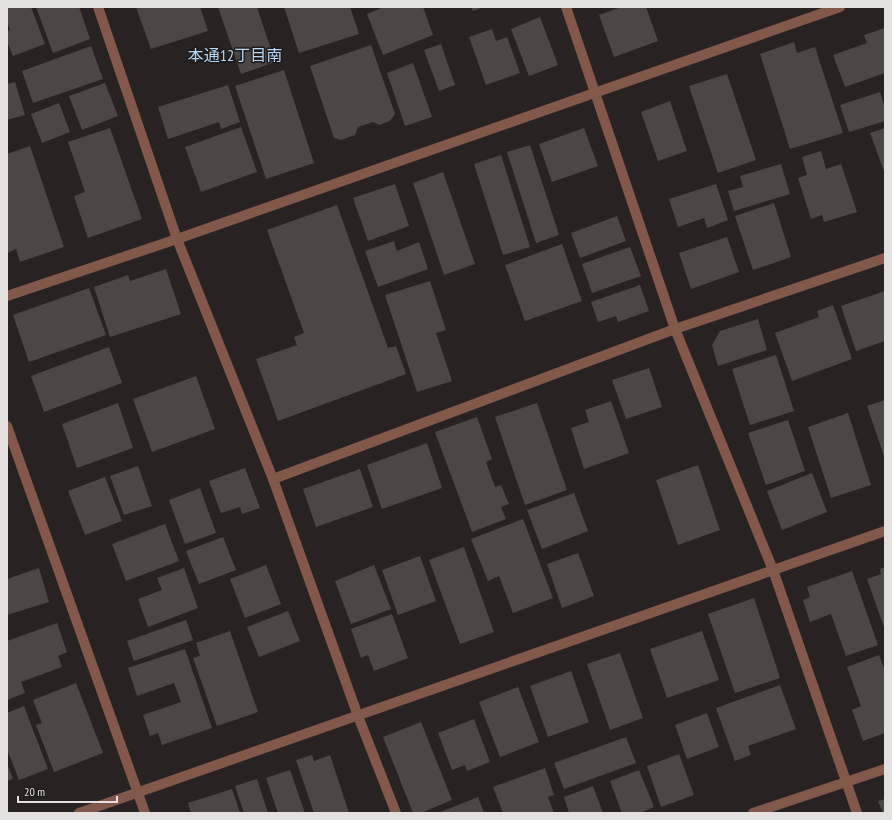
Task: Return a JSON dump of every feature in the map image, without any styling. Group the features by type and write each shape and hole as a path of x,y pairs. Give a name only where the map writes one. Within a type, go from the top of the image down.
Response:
{"street":[{"path":"98,7 177,239 272,479 358,716 396,813"},
{"path":"566,7 675,329 773,570 857,813"},
{"path":"7,296 177,239 840,7"},
{"path":"272,479 675,329 885,258"},
{"path":"7,426 145,813"},
{"path":"79,813 885,531"},
{"path":"753,813 885,769"}],"building":[{"path":"7,7 31,7 45,44 13,56 7,41 7,31 10,30 7,22"},
{"path":"36,7 79,7 90,39 53,53"},
{"path":"136,7 200,7 208,31 151,49"},
{"path":"218,7 257,7 275,62 241,74"},
{"path":"284,7 350,7 359,34 299,53"},
{"path":"384,7 423,7 433,35 383,55 367,14"},
{"path":"471,7 483,7 473,11"},
{"path":"621,7 646,7 658,41 614,57 599,15"},
{"path":"540,17 558,65 529,76 511,29"},
{"path":"885,28 885,73 845,87 833,55 867,43 864,35"},
{"path":"492,29 496,41 507,37 520,73 486,85 469,37"},
{"path":"794,42 797,53 815,47 843,133 790,149 760,54"},
{"path":"441,44 455,85 439,91 424,50"},
{"path":"371,45 395,114 390,121 379,125 373,122 358,127 355,135 341,140 334,138 310,66"},
{"path":"91,46 103,79 33,103 22,71"},
{"path":"413,63 432,117 405,126 387,73"},
{"path":"284,70 314,163 266,179 235,86"},
{"path":"727,74 756,160 718,173 689,86"},
{"path":"15,82 25,115 7,120 7,84"},
{"path":"105,83 118,116 82,130 69,96"},
{"path":"228,85 240,122 221,129 219,122 168,139 158,107"},
{"path":"880,92 885,108 885,121 849,132 840,105"},
{"path":"670,101 687,151 658,161 641,112"},
{"path":"59,103 70,132 42,143 31,114"},
{"path":"241,127 257,172 201,192 185,147"},
{"path":"110,128 142,219 88,238 74,196 85,192 68,142"},
{"path":"584,128 598,166 552,182 539,144"},
{"path":"885,128 885,174 870,133"},
{"path":"530,145 559,235 536,243 507,152"},
{"path":"30,146 64,247 20,262 16,249 7,253 7,154"},
{"path":"821,151 826,169 841,164 857,212 824,222 822,215 811,219 798,178 807,175 802,157"},
{"path":"501,155 530,247 503,255 474,164"},
{"path":"781,164 790,194 734,211 728,191 743,187 740,176"},
{"path":"443,172 475,264 444,275 413,183"},
{"path":"395,184 409,226 368,241 353,198"},
{"path":"716,184 728,220 707,228 704,218 678,227 669,199"},
{"path":"774,203 791,257 753,270 735,216"},
{"path":"337,205 388,348 396,346 406,374 278,421 256,359 297,345 294,337 304,333 267,230"},
{"path":"617,216 626,241 580,258 571,233"},
{"path":"727,237 739,272 691,289 679,253"},
{"path":"394,241 397,251 419,242 428,269 378,287 365,251"},
{"path":"562,244 582,301 525,321 505,265"},
{"path":"630,247 641,276 592,293 582,264"},
{"path":"166,269 181,314 110,337 94,287 128,275 130,281"},
{"path":"430,281 446,330 436,333 452,381 417,392 385,295"},
{"path":"640,285 649,311 618,322 616,316 598,322 591,302"},
{"path":"89,288 106,335 29,362 13,315"},
{"path":"885,291 885,341 856,351 841,306"},
{"path":"833,305 852,359 792,381 775,333 819,317 817,311"},
{"path":"758,319 767,350 718,366 712,345 720,331"},
{"path":"109,347 122,383 44,412 31,376"},
{"path":"776,355 794,411 750,425 732,369"},
{"path":"649,368 662,407 626,419 612,380"},
{"path":"196,376 215,429 152,452 133,399"},
{"path":"885,400 885,459 867,406"},
{"path":"611,401 629,453 584,469 571,428 589,422 585,410"},
{"path":"118,403 133,448 77,468 62,424"},
{"path":"537,403 567,490 525,505 495,417"},
{"path":"848,413 871,485 831,498 808,427"},
{"path":"477,417 492,459 486,462 495,487 501,485 509,504 501,507 506,519 472,532 435,432"},
{"path":"788,420 805,471 766,485 748,433"},
{"path":"427,443 442,488 382,509 367,465"},
{"path":"698,465 720,530 678,545 656,480"},
{"path":"138,466 152,506 124,515 110,476"},
{"path":"245,468 260,508 242,514 240,507 221,513 209,481"},
{"path":"360,469 373,507 316,527 303,489"},
{"path":"812,473 827,512 782,530 767,491"},
{"path":"105,477 122,521 85,535 68,491"},
{"path":"200,488 216,533 185,544 169,500"},
{"path":"574,493 588,531 542,549 527,510"},
{"path":"523,519 553,598 513,613 499,576 488,581 471,539"},
{"path":"165,524 179,561 126,581 112,544"},
{"path":"223,537 236,570 199,584 186,551"},
{"path":"464,547 494,632 460,644 429,560"},
{"path":"578,553 594,596 562,608 547,564"},
{"path":"420,556 436,601 398,615 382,570"},
{"path":"266,565 281,604 245,618 230,579"},
{"path":"374,565 391,609 351,624 335,581"},
{"path":"885,567 885,630 867,579 881,574 880,569"},
{"path":"39,568 49,602 7,615 7,579"},
{"path":"184,568 198,608 148,627 138,599 162,590 157,578"},
{"path":"852,571 878,645 846,656 831,614 810,622 803,600 810,597 807,587"},
{"path":"754,598 780,678 735,693 708,614"},
{"path":"288,611 300,641 259,657 247,627"},
{"path":"392,614 408,658 374,671 368,655 361,658 351,629"},
{"path":"186,620 193,640 134,661 127,641"},
{"path":"57,623 67,652 58,656 62,667 21,682 25,693 7,700 7,641"},
{"path":"230,631 258,712 217,726 193,658 200,656 196,643"},
{"path":"702,631 719,680 667,698 650,649"},
{"path":"185,649 212,728 162,745 158,733 150,736 143,715 181,702 174,683 137,696 128,668"},
{"path":"620,653 643,718 610,730 587,664"},
{"path":"879,655 885,671 885,733 863,741 852,710 861,706 847,667"},
{"path":"571,671 589,722 548,737 530,686"},
{"path":"76,683 103,753 54,772 36,725 42,723 33,700"},
{"path":"780,685 796,729 748,746 751,755 735,761 716,708"},
{"path":"518,687 539,742 500,757 479,702"},
{"path":"24,706 48,769 19,780 7,749 7,713"},
{"path":"707,713 719,747 687,759 675,725"},
{"path":"474,719 490,762 467,771 465,765 452,770 438,733"},
{"path":"421,722 452,800 421,813 413,813 383,737"},
{"path":"626,737 636,763 564,789 554,763"},
{"path":"679,754 694,795 661,807 647,766"},
{"path":"312,755 314,761 330,755 349,813 314,813 296,760"},
{"path":"7,763 13,779 7,781"},
{"path":"545,768 554,795 548,797 554,813 503,813 493,787"},
{"path":"290,770 305,813 278,813 266,778"},
{"path":"639,770 654,807 640,813 622,813 610,781"},
{"path":"257,779 268,813 244,813 235,786"},
{"path":"593,786 603,813 569,813 564,797"},
{"path":"232,789 240,813 191,813 188,803"},
{"path":"478,797 484,813 438,813"},
{"path":"885,799 885,813 883,813 878,801"}],"district":[{"name":"本通12丁目南","path":"235,55"}]}
